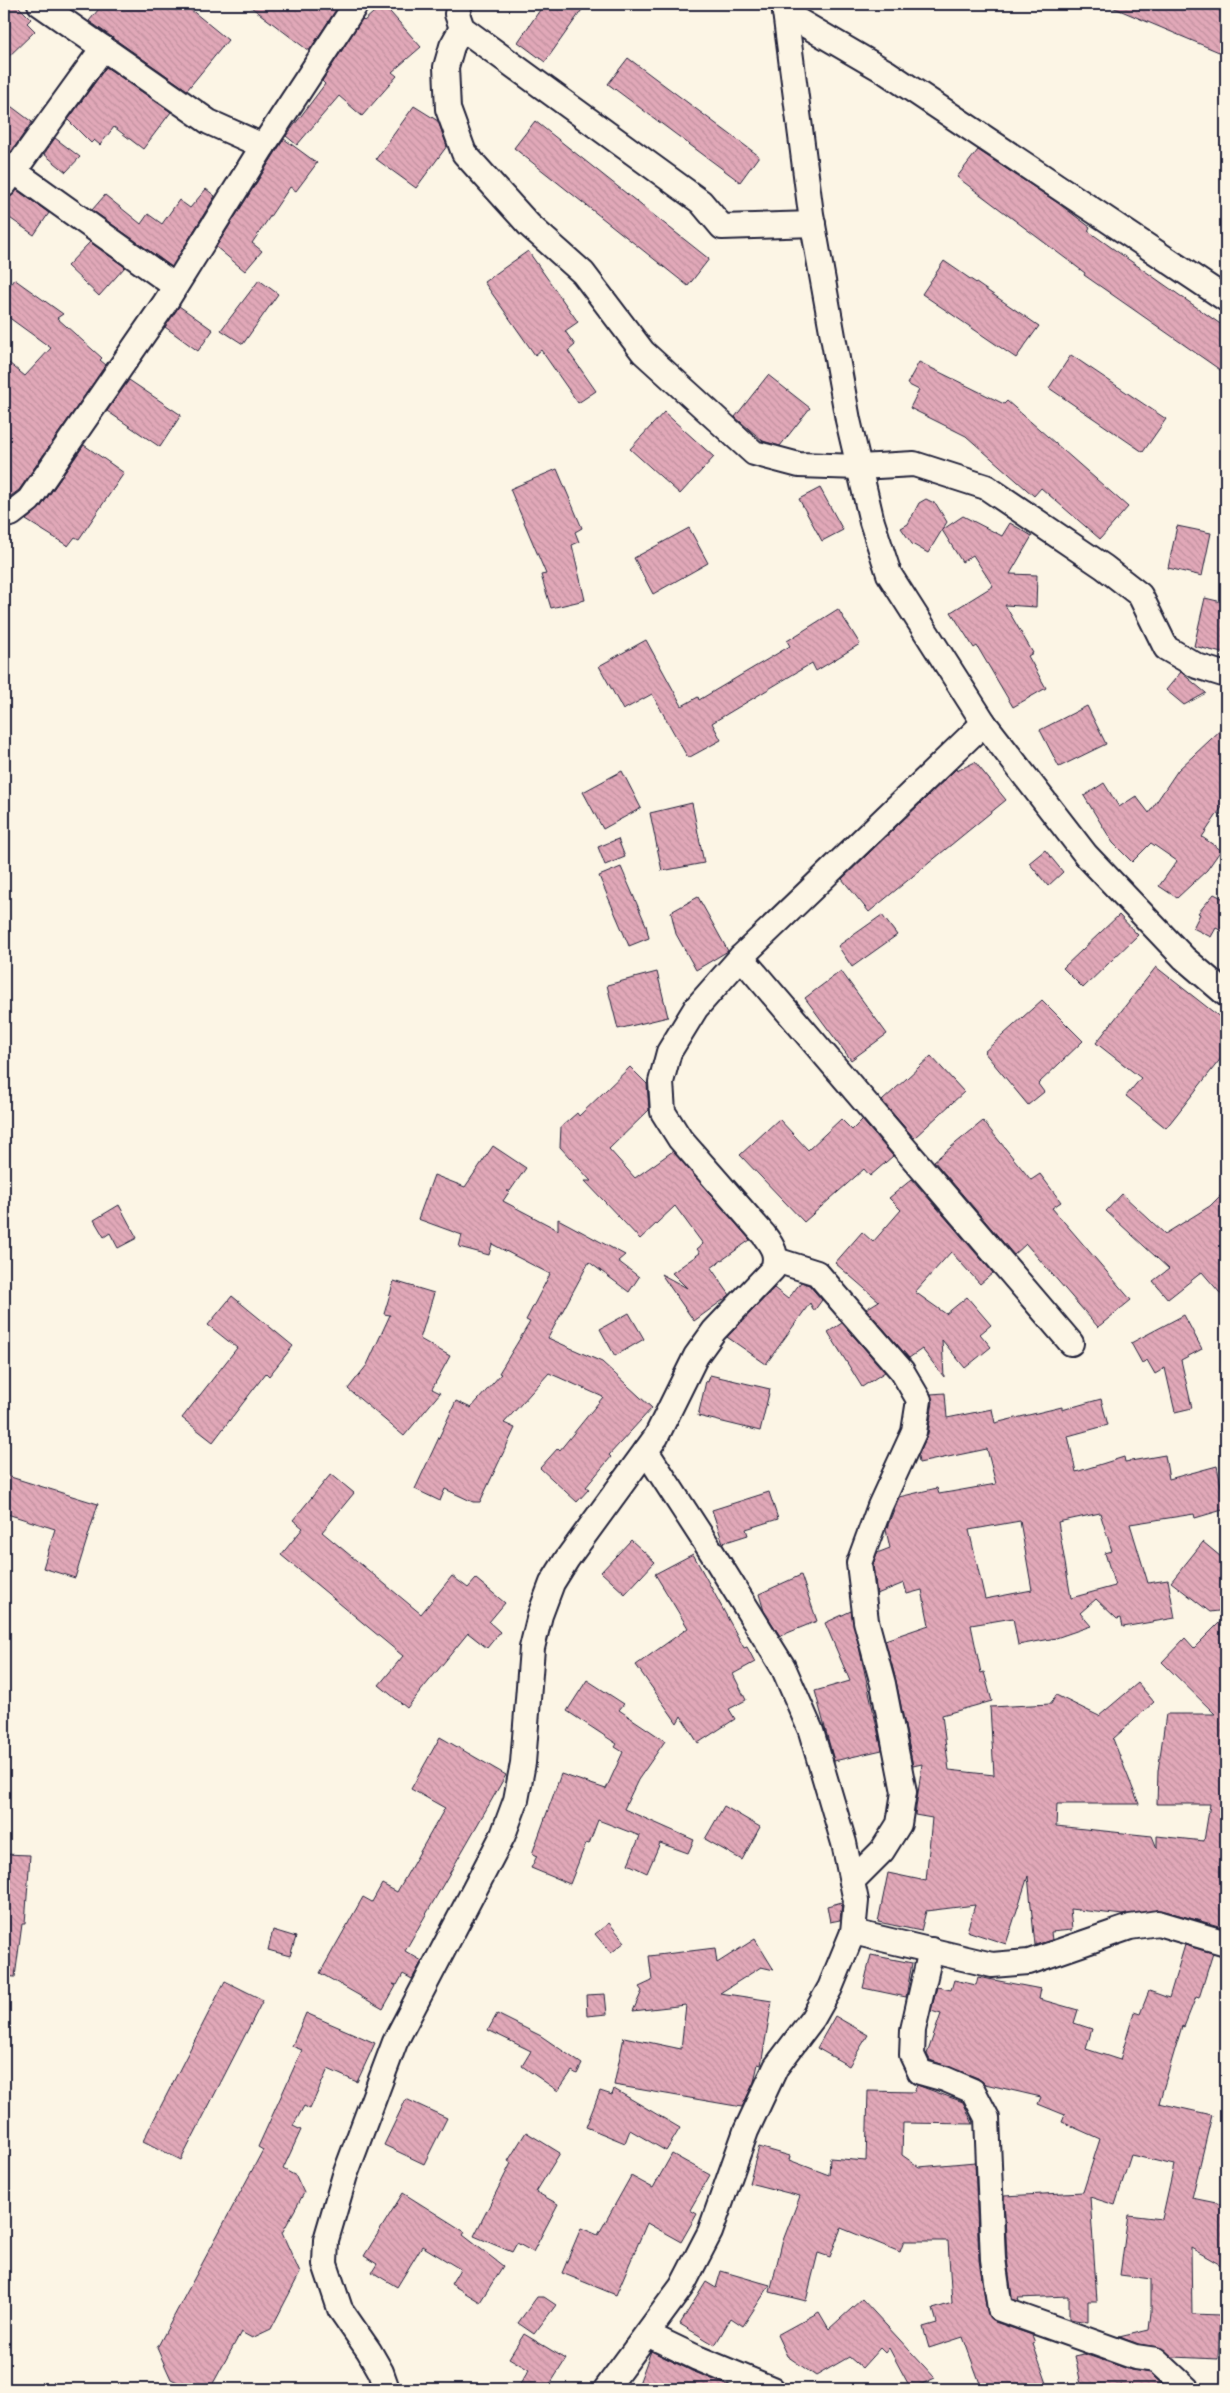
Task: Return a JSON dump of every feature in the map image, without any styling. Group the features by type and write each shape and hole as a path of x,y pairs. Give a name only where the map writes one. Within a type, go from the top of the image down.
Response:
{"street":[{"path":"40,4 209,122 263,146"},
{"path":"4,515 11,514 29,500 175,286 263,146 356,4"},
{"path":"460,4 457,14 462,28 701,202 722,228 813,224"},
{"path":"784,9 813,224 848,420 872,522 889,574 984,723 1086,855 1184,958 1226,994"},
{"path":"784,9 886,72 1226,299"},
{"path":"462,28 452,46 446,68 448,109 464,153 528,225 583,272 643,352 754,453 799,466 859,467 914,464 986,486 1140,595 1166,648 1197,666 1226,676"},
{"path":"104,48 7,173 175,286"},
{"path":"387,2389 381,2372 369,2351 340,2309 325,2264 326,2240 345,2175 395,2042 503,1835 516,1800 524,1763 532,1648 540,1615 552,1583 656,1437 696,1356 714,1331 773,1269 776,1260 772,1246 764,1235 680,1139 663,1112 660,1082 669,1052 696,1008 741,957 984,723"},
{"path":"741,957 1071,1343"},
{"path":"776,1260 817,1273 902,1371 919,1400 914,1432 880,1506 859,1563 866,1621 883,1684 904,1792 899,1824 882,1851 852,1881"},
{"path":"606,2389 682,2286 710,2232 746,2131 776,2066 813,2018 826,1995 854,1932 856,1901 844,1843 811,1731 783,1667 711,1550 646,1452"},
{"path":"854,1932 992,1965 1029,1962 1130,1927 1158,1924 1226,1943"},
{"path":"931,1950 914,2030 912,2055 920,2072 945,2079 973,2091 987,2118 993,2258 1000,2310 1126,2354 1156,2360 1187,2389"},
{"path":"647,2334 697,2358 772,2389"}],"building":[{"path":"4,4 16,4 31,19 27,23 35,31 4,61"},
{"path":"103,4 184,4 228,40 187,90 89,21"},
{"path":"247,4 340,4 309,51"},
{"path":"383,4 421,47 392,72 397,76 362,116 339,96 297,145 286,136 325,84 322,81 362,19 364,21"},
{"path":"544,4 586,4 545,62 518,42"},
{"path":"1105,4 1205,4 1226,13 1226,35 1219,52"},
{"path":"628,58 759,156 740,182 608,84"},
{"path":"106,67 171,112 143,149 114,127 100,145 94,140 91,143 68,120"},
{"path":"4,101 32,122 11,152 4,150"},
{"path":"414,106 438,121 447,146 416,188 376,159"},
{"path":"535,121 709,259 688,286 514,148"},
{"path":"55,138 80,157 66,172 44,154"},
{"path":"284,139 317,163 296,191 290,187 252,243 262,251 245,271 216,247"},
{"path":"978,150 1058,203 1090,227 1088,231 1226,328 1226,374 1084,275 1085,273 957,177"},
{"path":"206,189 215,196 172,267 92,210 105,195 141,224 148,214 162,224 179,200 190,208"},
{"path":"17,190 49,213 34,235 4,214 4,199 10,197"},
{"path":"90,242 125,267 99,296 67,266"},
{"path":"528,251 578,322 565,331 575,345 568,351 596,391 578,403 541,350 535,355 484,282"},
{"path":"944,261 1039,326 1016,358 922,294"},
{"path":"14,279 63,314 57,318 102,358 100,360 106,365 19,490 4,501 4,359 25,376 51,348 4,314 4,294"},
{"path":"259,280 278,294 243,344 221,330"},
{"path":"179,306 213,330 198,351 165,327"},
{"path":"1071,355 1166,419 1143,452 1049,388"},
{"path":"919,362 1004,404 1007,401 1128,507 1100,539 1041,488 1034,496 966,436 910,408 919,390 907,384"},
{"path":"768,375 810,408 780,446 763,441 735,417"},
{"path":"129,380 181,415 160,447 107,411"},
{"path":"664,412 714,457 680,494 630,449"},
{"path":"84,445 124,473 79,539 75,537 68,546 26,520 40,508"},
{"path":"557,469 582,528 575,532 579,542 572,545 585,600 551,608 541,575 546,574 510,489"},
{"path":"820,488 843,530 822,541 799,499"},
{"path":"926,499 936,504 947,522 928,553 912,544 901,528 908,524 919,503"},
{"path":"963,516 1002,536 1010,523 1032,536 1010,574 1037,575 1036,607 1005,605 1033,653 1028,656 1046,688 1013,707 977,646 974,648 951,612 993,586 973,555 962,562 942,530"},
{"path":"1177,526 1211,533 1202,576 1168,568"},
{"path":"689,528 708,563 653,594 634,558"},
{"path":"1205,598 1226,603 1226,654 1194,646"},
{"path":"838,609 860,644 816,671 812,663 712,723 721,740 688,758 652,694 623,710 599,666 646,640 682,706 698,697 699,700 790,646 787,641"},
{"path":"1181,672 1206,693 1184,705 1166,690"},
{"path":"1087,706 1106,744 1059,767 1040,730"},
{"path":"1226,725 1226,801 1202,837 1221,850 1207,870 1177,898 1159,886 1177,861 1151,843 1132,862 1113,843 1084,796 1104,783 1119,807 1136,796 1149,813 1178,770"},
{"path":"975,762 1006,800 869,912 842,879 956,769 957,771"},
{"path":"622,771 641,808 603,829 583,792"},
{"path":"692,803 704,863 662,871 650,813"},
{"path":"618,839 625,857 605,865 598,847"},
{"path":"1045,850 1063,872 1048,886 1029,863"},
{"path":"621,867 646,925 649,938 629,946 599,876"},
{"path":"1214,894 1226,900 1226,933 1216,928 1211,937 1193,928 1200,914 1198,913"},
{"path":"698,897 728,951 696,970 676,934 671,912"},
{"path":"882,915 897,935 852,967 838,946"},
{"path":"1119,915 1138,935 1083,988 1063,968"},
{"path":"1156,967 1226,1022 1226,1052 1166,1128 1126,1096 1141,1078 1096,1043"},
{"path":"841,971 887,1034 851,1060 805,998"},
{"path":"657,972 668,1017 618,1029 607,985"},
{"path":"1042,1000 1083,1041 1038,1084 1044,1092 1028,1105 984,1052"},
{"path":"931,1056 964,1092 914,1138 882,1101"},
{"path":"630,1067 647,1084 649,1110 609,1149 635,1178 673,1151 750,1240 711,1268 730,1295 694,1321 661,1274 687,1288 672,1273 700,1253 697,1249 703,1244 675,1206 640,1239 585,1181 591,1181 560,1147 561,1127 577,1113 579,1116"},
{"path":"779,1119 808,1150 841,1119 852,1130 862,1120 893,1156 870,1176 864,1169 804,1222 740,1155"},
{"path":"983,1121 1031,1180 1040,1174 1061,1202 1052,1208 1131,1300 1098,1327 1026,1244 1014,1255 934,1161"},
{"path":"493,1146 526,1168 510,1191 507,1191 509,1192 503,1201 558,1230 558,1219 625,1255 618,1261 639,1277 629,1292 589,1262 548,1338 602,1362 652,1408 609,1455 611,1457 586,1487 589,1489 577,1502 540,1468 558,1448 560,1450 603,1397 549,1373 504,1423 515,1428 480,1502 473,1502 445,1489 440,1501 415,1489 456,1401 471,1408 501,1374 499,1373 530,1322 526,1320 550,1274 492,1244 489,1255 459,1247 462,1235 418,1219 434,1175 465,1187"},
{"path":"912,1179 993,1273 980,1284 951,1252 915,1292 946,1314 967,1297 991,1325 980,1334 991,1347 965,1368 942,1340 944,1377 922,1349 909,1358 866,1309 879,1301 835,1263 862,1232 873,1242 901,1210 889,1198"},
{"path":"1226,1190 1226,1300 1202,1272 1168,1299 1153,1281 1169,1269 1106,1211 1122,1194 1165,1234 1210,1206"},
{"path":"119,1205 137,1238 118,1248 110,1233 104,1237 94,1220"},
{"path":"394,1281 434,1293 420,1339 450,1356 432,1389 440,1393 404,1436 348,1389 367,1365 390,1315 384,1314"},
{"path":"801,1282 809,1285 822,1300 814,1311 810,1303 766,1364 727,1337 774,1288 788,1299"},
{"path":"232,1296 293,1346 269,1376 266,1373 213,1442 182,1418 237,1348 208,1325"},
{"path":"629,1313 644,1339 615,1356 600,1329"},
{"path":"1184,1315 1202,1349 1181,1360 1192,1408 1175,1412 1165,1368 1155,1374 1147,1360 1142,1363 1131,1343"},
{"path":"842,1323 885,1372 862,1387 828,1332"},
{"path":"710,1375 770,1389 760,1431 698,1416 706,1381 708,1382"},
{"path":"945,1393 947,1418 992,1409 995,1423 1062,1407 1062,1410 1101,1399 1108,1425 1068,1436 1076,1472 1124,1457 1125,1462 1165,1455 1169,1479 1217,1466 1226,1509 1195,1518 1194,1514 1130,1524 1148,1583 1168,1580 1175,1618 1123,1627 1121,1618 1117,1619 1096,1599 1080,1613 1091,1626 1056,1638 1018,1645 1013,1618 971,1625 981,1673 984,1672 992,1701 942,1715 949,1770 994,1775 990,1707 1051,1704 1056,1695 1099,1716 1138,1683 1154,1702 1113,1739 1139,1804 1057,1804 1056,1826 1152,1836 1157,1848 1157,1836 1204,1841 1210,1804 1157,1804 1158,1771 1166,1714 1215,1714 1162,1662 1185,1638 1194,1648 1226,1616 1226,1928 1161,1910 1123,1915 1070,1909 1072,1930 1051,1932 1052,1940 1035,1945 1028,1876 1006,1944 967,1931 975,1905 926,1911 921,1931 878,1922 888,1873 926,1881 932,1818 915,1815 922,1764 913,1766 896,1681 885,1640 929,1625 922,1590 907,1594 904,1583 877,1594 873,1565 877,1553 890,1548 886,1530 899,1497 937,1488 939,1494 996,1484 987,1449 919,1463 918,1456 928,1434 933,1402 931,1394","holes":["1100,1513 1112,1551 1105,1553 1115,1586 1071,1598 1058,1522","1020,1521 1032,1590 985,1599 969,1530"]},
{"path":"331,1474 354,1493 322,1532 421,1614 452,1576 468,1588 476,1579 505,1603 489,1622 500,1632 487,1648 468,1633 407,1708 379,1685 403,1656 281,1555 303,1528 293,1520"},
{"path":"4,1475 98,1504 75,1578 43,1568 55,1529 4,1513"},
{"path":"769,1492 778,1519 746,1529 748,1535 723,1543 712,1510"},
{"path":"631,1540 655,1562 625,1594 601,1572"},
{"path":"1203,1542 1226,1561 1226,1610 1210,1612 1171,1582"},
{"path":"693,1554 744,1648 747,1647 755,1662 733,1674 746,1700 729,1709 735,1719 698,1743 681,1716 677,1723 636,1665 688,1628 655,1574"},
{"path":"801,1575 817,1621 780,1636 764,1611 759,1594"},
{"path":"851,1611 882,1750 834,1761 815,1691 850,1681 825,1623"},
{"path":"587,1680 624,1704 619,1710 665,1741 638,1780 624,1809 694,1840 688,1853 660,1843 647,1873 628,1864 640,1836 598,1820 589,1844 586,1843 570,1884 531,1868 537,1856 532,1854 561,1774 606,1789 623,1752 615,1747 617,1744 567,1711"},
{"path":"440,1737 506,1775 405,1951 422,1961 412,1979 403,1974 397,1985 393,1984 396,1986 383,2009 320,1973 363,1897 372,1902 382,1884 397,1892 445,1808 411,1789"},
{"path":"724,1806 760,1827 742,1860 705,1839"},
{"path":"4,1854 30,1855 25,1924 22,1924 15,1977 4,1976"},
{"path":"842,1902 840,1920 830,1922 827,1906"},
{"path":"609,1923 625,1942 611,1953 595,1934"},
{"path":"273,1930 296,1937 290,1956 268,1950"},
{"path":"755,1939 774,1970 761,1967 720,1993 772,2001 761,2065 758,2064 754,2082 742,2107 614,2085 624,2037 681,2049 686,2005 633,2011 642,1991 639,1987 652,1981 649,1956 715,1948 717,1963"},
{"path":"1185,1945 1213,1953 1199,1998 1196,1997 1184,2027 1182,2026 1159,2103 1212,2115 1192,2198 1226,2205 1226,2268 1191,2248 1192,2314 1220,2315 1218,2359 1173,2357 1158,2347 1138,2344 1119,2337 1149,2330 1151,2312 1151,2279 1120,2275 1128,2215 1162,2219 1174,2165 1131,2155 1115,2205 1090,2197 1097,2301 1088,2301 1088,2322 1069,2319 1069,2296 1018,2298 1019,2301 1012,2299 1007,2258 1004,2196 1083,2192 1100,2139 1062,2122 1065,2115 1038,2104 1041,2097 985,2084 978,2078 930,2060 927,2054 941,2014 931,2011 937,1987 951,1990 954,1980 976,1985 978,1977 1041,1989 1039,1999 1078,2010 1074,2023 1092,2029 1086,2049 1120,2060 1134,2012 1140,2014 1149,1991 1169,1998"},
{"path":"871,1955 912,1963 906,1997 863,1988"},
{"path":"225,1981 263,2000 181,2160 143,2141"},
{"path":"605,1994 607,2014 587,2016 586,1995"},
{"path":"306,2013 375,2043 357,2082 328,2069 310,2109 304,2106 293,2126 301,2130 283,2169 296,2176 304,2193 282,2233 300,2273 271,2329 252,2338 241,2332 210,2389 191,2389 171,2379 157,2348 263,2150 258,2147 302,2050 292,2046"},
{"path":"497,2014 541,2036 582,2064 577,2074 572,2071 558,2091 522,2066 531,2051 488,2030"},
{"path":"835,2016 868,2035 849,2066 817,2048"},
{"path":"917,2085 963,2102 973,2124 903,2123 902,2155 919,2167 975,2162 979,2260 987,2311 995,2322 1032,2335 1035,2343 1033,2344 1049,2389 982,2389 963,2337 929,2348 923,2327 937,2323 933,2309 952,2303 948,2241 904,2241 900,2252 841,2228 830,2257 818,2253 806,2301 770,2292 782,2243 800,2196 749,2183 759,2147 790,2156 789,2160 829,2175 830,2158 866,2161 868,2091 914,2092"},
{"path":"614,2089 680,2128 666,2151 630,2130 625,2143 586,2127 600,2091 612,2095"},
{"path":"406,2099 447,2118 424,2164 384,2145"},
{"path":"526,2132 560,2153 536,2192 558,2204 533,2252 517,2243 512,2252 474,2236 511,2163 508,2161"},
{"path":"672,2154 710,2175 690,2210 697,2214 681,2242 647,2223 616,2295 562,2273 581,2228 598,2235 631,2176 653,2188"},
{"path":"403,2193 465,2232 463,2235 503,2266 480,2302 451,2284 460,2269 422,2246 397,2287 372,2272 377,2264 364,2256"},
{"path":"721,2271 770,2285 743,2326 731,2318 715,2345 680,2324 706,2282 716,2288"},
{"path":"537,2297 544,2297 556,2305 534,2334 518,2323"},
{"path":"862,2299 935,2378 911,2389 889,2348 885,2353 880,2348 862,2368 849,2357 816,2376 787,2356 777,2335 819,2312 829,2329"},
{"path":"524,2334 566,2359 547,2389 517,2389 529,2370 509,2358"},
{"path":"651,2351 692,2371 737,2389 637,2389"},
{"path":"1084,2354 1131,2370 1150,2373 1167,2389 1123,2389 1122,2385 1104,2389 1082,2389 1075,2356"}]}
